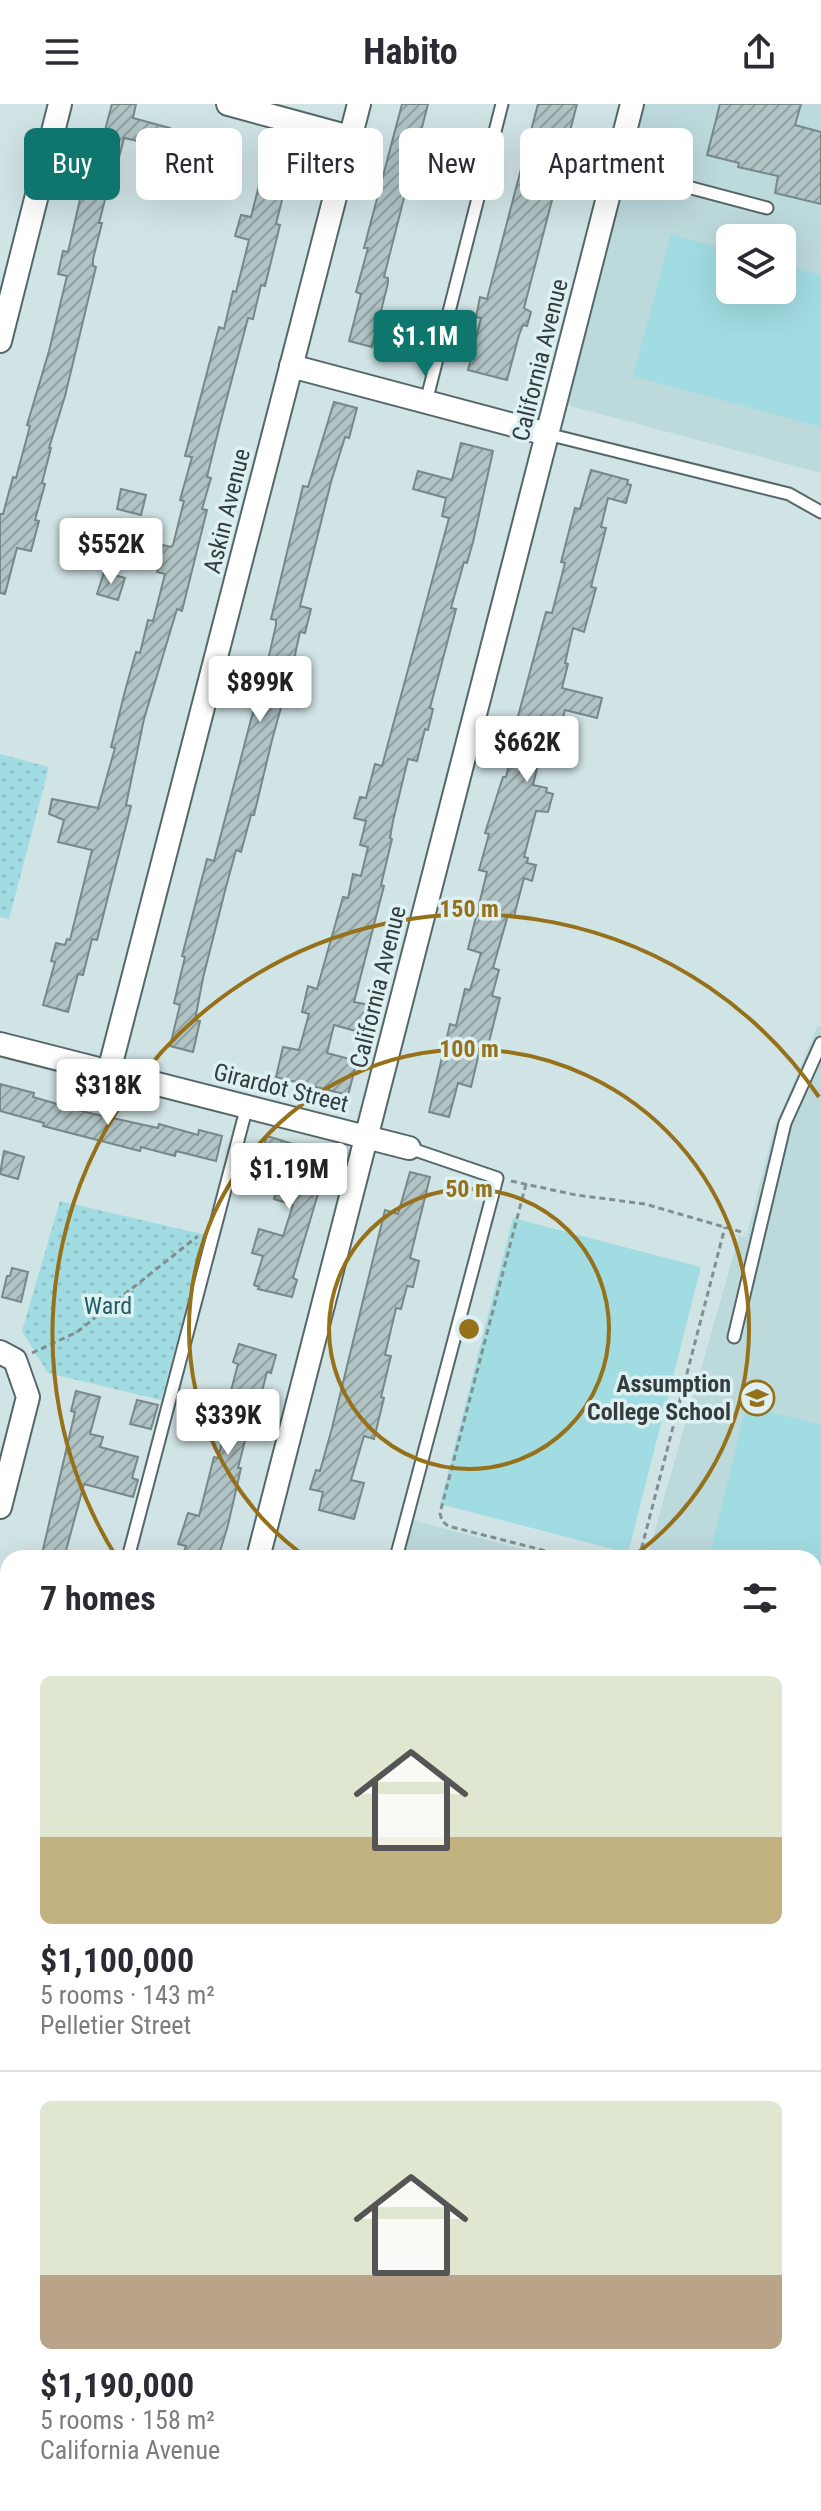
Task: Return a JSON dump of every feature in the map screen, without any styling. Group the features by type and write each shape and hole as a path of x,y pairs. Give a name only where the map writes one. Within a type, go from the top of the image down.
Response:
{"street":[{"path":"0,341 60,104"},
{"path":"228,104 317,128"},
{"name":"Askin Avenue","path":"352,128 359,104"},
{"name":"California Avenue","path":"626,128 632,104"},
{"name":"Askin Avenue","path":"109,1071 334,200"},
{"name":"California Avenue","path":"260,1550 608,200"},
{"path":"291,366 547,434"},
{"name":"Girardot Street","path":"0,1044 409,1148"},
{"path":"0,1507 28,1397 15,1355"}],"lane":[{"path":"426,402 502,104"},
{"path":"693,188 767,208"},
{"path":"547,434 789,494 821,512"},
{"path":"734,1337 785,1123 821,1043"},
{"path":"130,1550 247,1106"},
{"path":"398,1550 497,1178 409,1148"}],"path":[{"path":"497,1178 576,1195 645,1204 745,1233"},
{"path":"526,1184 440,1513 442,1521 448,1526 542,1550"},
{"path":"15,1355 77,1332 216,1221"},
{"path":"641,1550 725,1227"}],"shaded area":[{"path":"645,104 821,104 821,473 567,405 620,200 693,200 693,128 639,128"},
{"name":"Assumption College School","path":"818,1025 821,1026 821,1550 649,1550 739,1236 746,1237 774,1129"},
{"path":"412,1520 526,1550 405,1550"}],"green space":[{"path":"671,235 716,246 716,304 796,304 796,269 821,275 821,427 633,376"},
{"path":"0,754 49,767 9,919 0,917"},
{"name":"Ward","path":"60,1201 206,1235 161,1400 48,1373 22,1331"},
{"path":"513,1218 701,1267 629,1550 616,1550 440,1504"},
{"path":"746,1406 821,1425 821,1550 711,1550"}],"building":[{"path":"112,104 136,104 133,118 170,128 136,128 136,141 124,138 120,154 120,128 106,128"},
{"path":"402,104 428,104 422,128 399,128 399,200 403,200 384,277 388,278 388,283 372,347 349,341 361,294 356,292 368,248 364,248 377,200 383,200 383,176"},
{"path":"538,104 577,104 571,128 532,128"},
{"path":"720,104 801,104 795,125 821,132 821,204 775,193 778,176 738,167 739,163 707,155"},
{"path":"520,173 520,200 552,200 524,308 531,312 527,326 523,325 519,335 507,380 468,370 481,318 476,317 480,297 487,299"},
{"path":"258,189 258,200 282,200 276,224 280,225 265,286 261,285 253,319 248,318 207,477 211,478 202,509 207,510 182,611 177,609 144,719 126,805 131,806 97,940 92,939 83,975 78,974 68,1012 43,1005 55,962 51,961 56,943 65,945 67,939 70,940 92,850 58,842 64,820 49,814 52,799 98,808 136,652 140,653 148,620 153,621 165,574 157,572 163,545 173,545 184,501 180,500 192,457 185,456 219,327 224,329 249,240 235,236 241,215 251,217"},
{"path":"80,200 105,200 93,259 93,266 96,267 65,396 49,448 42,483 45,484 35,520 39,521 31,551 17,548 5,594 0,593 0,514 3,514 13,477 16,478 30,426 27,425 67,276 58,274 63,251 68,252"},
{"path":"334,402 357,408 331,482 300,606 311,609 305,633 300,632 254,815 251,815 241,852 236,850 226,887 203,978 195,1020 200,1021 193,1052 170,1046 180,1005 174,1003 185,957 182,956 207,859 214,861 253,712 256,713 276,625 276,620 271,619 303,486 308,487"},
{"path":"461,443 493,451 473,542 451,608 456,609 430,708 433,709 428,730 425,729 417,761 408,759 393,821 381,885 384,886 354,1002 370,1005 363,1033 334,1025 327,1053 357,1061 348,1095 276,1077 283,1047 299,1050 309,1014 302,1012 308,986 317,989 343,897 348,898 353,874 361,876 368,847 360,845 366,821 354,818 360,797 366,798 375,764 382,766 449,518 442,516 446,498 413,489 418,471 452,480"},
{"path":"591,470 628,480 627,484 631,485 626,503 608,498 601,527 606,528 591,587 596,588 584,632 573,628 562,688 602,698 597,718 565,710 555,746 543,743 533,785 547,788 546,792 553,794 548,812 536,811 524,857 528,858 527,863 536,865 532,881 524,878 514,916 508,915 493,968 499,970 492,996 500,998 486,1054 479,1053 471,1087 458,1083 449,1117 429,1112 450,1024 456,1026 465,989 470,990 481,953 468,949 487,872 479,870 489,834 485,833 503,777 506,777 516,736 513,735 546,612 552,613 575,508 580,509"},
{"path":"121,489 146,495 141,515 117,509"},
{"path":"104,572 125,578 118,600 97,594"},
{"path":"0,1084 85,1112 158,1128 159,1124 198,1135 199,1130 222,1136 216,1161 176,1151 175,1156 141,1147 140,1151 43,1126 44,1123 0,1111"},
{"path":"267,1136 332,1156 293,1278 297,1280 292,1297 258,1289 254,1285 263,1256 252,1253 259,1229 283,1236 293,1205 274,1199 280,1176 257,1169"},
{"path":"4,1151 24,1157 18,1179 0,1174"},
{"path":"410,1172 430,1177 410,1258 419,1261 413,1287 407,1286 401,1309 396,1308 385,1355 391,1356 381,1397 384,1398 374,1439 364,1436 351,1480 364,1483 354,1519 319,1510 323,1492 310,1489 316,1470 320,1471 332,1428 385,1210 398,1214"},
{"path":"12,1268 28,1272 21,1302 2,1297"},
{"path":"239,1344 276,1355 271,1373 267,1372 257,1410 253,1409 220,1550 185,1550 186,1546 178,1544 188,1513 199,1516 214,1457 218,1458 225,1431 221,1429 238,1364 233,1362"},
{"path":"76,1391 100,1397 90,1434 103,1437 100,1447 138,1457 132,1478 138,1480 133,1497 84,1484 66,1550 43,1550 75,1412 71,1411"},
{"path":"137,1400 158,1405 151,1429 130,1424"}],"place":[{"name":"Assumption College School","path":"757,1398"}]}
